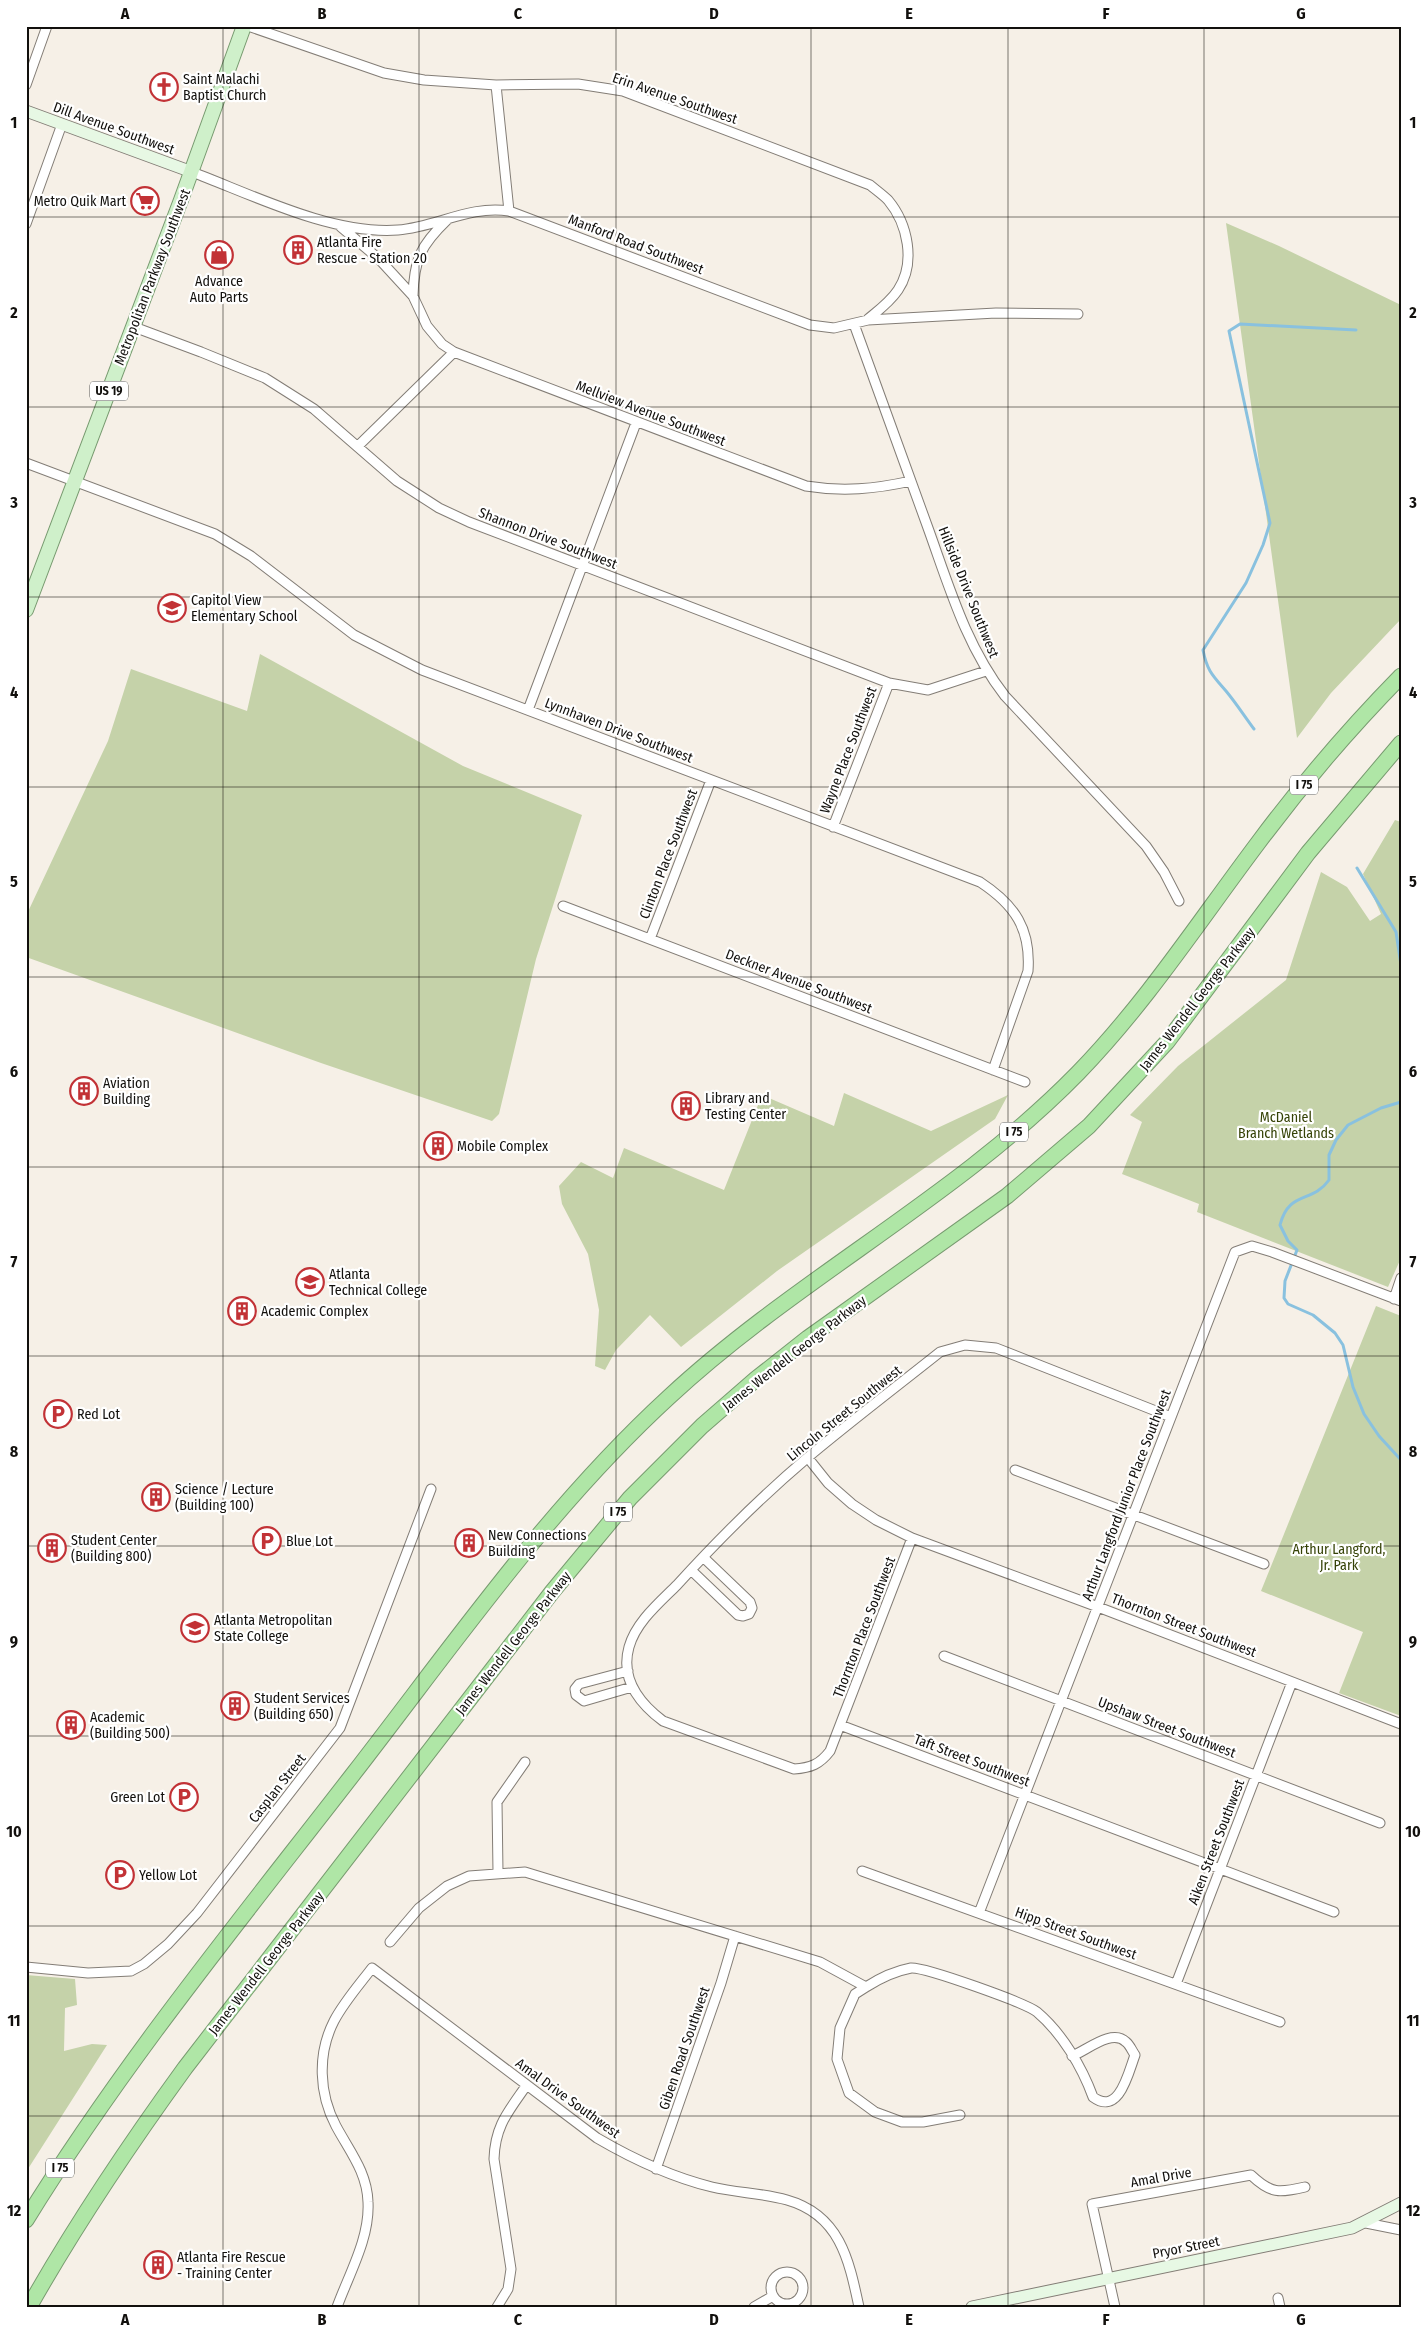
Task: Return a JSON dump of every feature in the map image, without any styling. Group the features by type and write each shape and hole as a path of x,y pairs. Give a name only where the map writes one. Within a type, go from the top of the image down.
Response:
{"highway":[{"name":"I 75","path":"26,2220 101,2108 210,1959 525,1552 584,1483 643,1421 719,1352 768,1314 909,1214 1002,1144 1080,1072 1163,972 1302,786 1401,676"},
{"name":"James Wendell George Parkway","path":"30,2307 44,2280 130,2143 185,2068 552,1592 630,1498 702,1426 756,1379 808,1338 1006,1196 1062,1151 1095,1120 1167,1042 1308,853 1401,743"}],"main road":[{"name":"Metropolitan Parkway Southwest","path":"26,610 192,172 244,26"},
{"name":"Dill Avenue Southwest","path":"26,111 192,172"},
{"name":"Pryor Street","path":"972,2307 1352,2228 1366,2223 1401,2203"}],"street":[{"path":"26,85 47,26"},
{"name":"Erin Avenue Southwest","path":"248,26 384,73 424,80 496,85 578,84 623,91 870,186 887,200 898,215 906,236 908,256 906,274 899,289 887,304 868,320"},
{"path":"496,85 509,211"},
{"path":"26,224 62,124"},
{"name":"Manford Road Southwest","path":"192,172 341,227 369,230 398,230 425,226 480,209 509,211 810,326 834,328 868,320 996,313 1078,314"},
{"name":"Mellview Avenue Southwest","path":"413,296 414,273 419,254 431,236 450,218"},
{"name":"Mellview Avenue Southwest","path":"341,227 379,259 413,296 427,326 442,344 454,352 636,423 806,486 851,491 874,489 911,481"},
{"name":"Hillside Drive Southwest","path":"854,324 965,627 986,672 1005,696 1146,846 1164,872 1179,901"},
{"name":"Shannon Drive Southwest","path":"134,327 265,378 314,409 397,481 439,508 468,522 889,683 928,690 986,672"},
{"path":"358,446 454,352"},
{"path":"528,710 636,423"},
{"name":"Lynnhaven Drive Southwest","path":"26,463 215,534 251,556 364,642 422,670 980,882 1000,895 1015,912 1027,940 1028,971 993,1070"},
{"name":"Wayne Place Southwest","path":"833,826 889,683"},
{"name":"Clinton Place Southwest","path":"650,939 711,780"},
{"name":"Deckner Avenue Southwest","path":"563,906 1025,1082"},
{"name":"Arthur Langford Junior Place Southwest","path":"980,1913 1235,1252 1252,1246 1303,1263 1397,1300"},
{"path":"1397,1300 1401,1278"},
{"name":"Lincoln Street Southwest","path":"632,1687 628,1671 629,1648 637,1627 703,1557 808,1458 940,1352 965,1345 996,1348 1171,1417"},
{"name":"Thornton Street Southwest","path":"808,1458 828,1483 852,1504 876,1520 912,1538 1098,1607 1401,1724"},
{"path":"1014,1470 1134,1513 1264,1564"},
{"name":"Casplan Street","path":"26,1967 88,1973 131,1971 144,1964 168,1944 197,1913 340,1728 431,1489"},
{"name":"Thornton Place Southwest","path":"840,1725 912,1538"},
{"path":"691,1570 738,1615 749,1614 752,1608 750,1602 703,1557"},
{"name":"Upshaw Street Southwest","path":"944,1656 1380,1823"},
{"path":"628,1671 579,1684 576,1689 576,1695 584,1700 632,1687 646,1708 663,1720 794,1769 810,1768 823,1760 830,1751 840,1725"},
{"name":"Aiken Street Southwest","path":"1176,1984 1292,1682"},
{"name":"Taft Street Southwest","path":"840,1725 1334,1912"},
{"path":"498,1872 497,1802 525,1762"},
{"name":"Hipp Street Southwest","path":"862,1871 1280,2022"},
{"path":"390,1942 419,1908 447,1886 469,1876 498,1872 525,1872 820,1962 866,1987"},
{"name":"Giben Road Southwest","path":"656,2169 721,1983 735,1936"},
{"name":"Amal Drive Southwest","path":"337,2307 364,2236 368,2202 366,2184 360,2166 336,2126 327,2106 322,2084 322,2059 327,2039 335,2020 372,1968 597,2138 656,2169 713,2187 787,2200 817,2215 834,2232 846,2253 859,2307"},
{"path":"960,2115 923,2122 902,2122 875,2112 849,2093 838,2059 840,2028 855,1994 882,1976 913,1968 944,1974 1035,2010 1057,2032 1093,2097 1098,2101 1108,2103 1115,2100 1120,2093 1135,2056 1126,2041 1118,2037 1102,2040 1083,2052 1072,2056"},
{"path":"497,2307 508,2289 511,2269 494,2159 494,2143 502,2120 526,2086"},
{"name":"Amal Drive","path":"1109,2278 1092,2204 1251,2175 1269,2188 1281,2193 1305,2187"},
{"path":"1366,2223 1401,2230"},
{"path":"1109,2278 1115,2307"},
{"path":"754,2307 773,2296"}],"green space":[{"path":"1226,223 1279,246 1401,305 1401,619 1331,693 1297,738"},
{"path":"260,654 463,766 582,815 536,959 499,1114 492,1121 321,1063 26,957 26,916 108,741 131,669 247,711"},
{"name":"McDaniel Branch Wetlands","path":"1395,820 1401,822 1401,1258 1388,1287 1197,1212 1199,1204 1122,1174 1142,1122 1130,1115 1178,1066 1286,980 1321,872 1347,887 1370,921 1381,914 1363,874"},
{"path":"844,1093 931,1131 1008,1095 995,1119 777,1271 681,1347 650,1315 616,1350 605,1370 595,1366 599,1310 588,1254 562,1204 559,1186 581,1162 613,1178 624,1148 724,1190 762,1095 834,1126"},
{"name":"Arthur Langford, Jr. Park","path":"1376,1306 1401,1316 1401,1716 1339,1693 1363,1632 1261,1591"},
{"path":"26,1975 75,1979 77,2005 65,2008 64,2051 92,2044 107,2045 26,2172"}],"waterway":[{"path":"1254,729 1211,673 1203,650 1246,583 1263,545 1270,523 1229,331 1240,324 1356,330"},
{"path":"1357,868 1396,932 1401,965"},
{"path":"1401,1102 1381,1108 1348,1125 1336,1140 1329,1155 1329,1180 1315,1192 1289,1207 1280,1225 1288,1241 1297,1250 1285,1281 1284,1298 1288,1304 1313,1315 1335,1333 1343,1345 1353,1387 1364,1414 1379,1436 1401,1460"}],"place":[{"name":"Saint Malachi Baptist Church","path":"164,87"},
{"name":"Metro Quik Mart","path":"145,201"},
{"name":"Atlanta Fire Rescue - Station 20","path":"298,250"},
{"name":"Advance Auto Parts","path":"219,255"},
{"name":"Capitol View Elementary School","path":"172,608"},
{"name":"Aviation Building","path":"84,1091"},
{"name":"Library and Testing Center","path":"686,1106"},
{"name":"Mobile Complex","path":"438,1146"},
{"name":"Atlanta Technical College","path":"310,1282"},
{"name":"Academic Complex","path":"242,1311"},
{"name":"Red Lot","path":"58,1414"},
{"name":"Science / Lecture (Building 100)","path":"156,1497"},
{"name":"Blue Lot","path":"267,1541"},
{"name":"New Connections Building","path":"469,1543"},
{"name":"Student Center (Building 800)","path":"52,1548"},
{"name":"Atlanta Metropolitan State College","path":"195,1628"},
{"name":"Student Services (Building 650)","path":"235,1706"},
{"name":"Academic (Building 500)","path":"71,1725"},
{"name":"Green Lot","path":"184,1797"},
{"name":"Yellow Lot","path":"120,1875"},
{"name":"Atlanta Fire Rescue - Training Center","path":"158,2265"}]}
